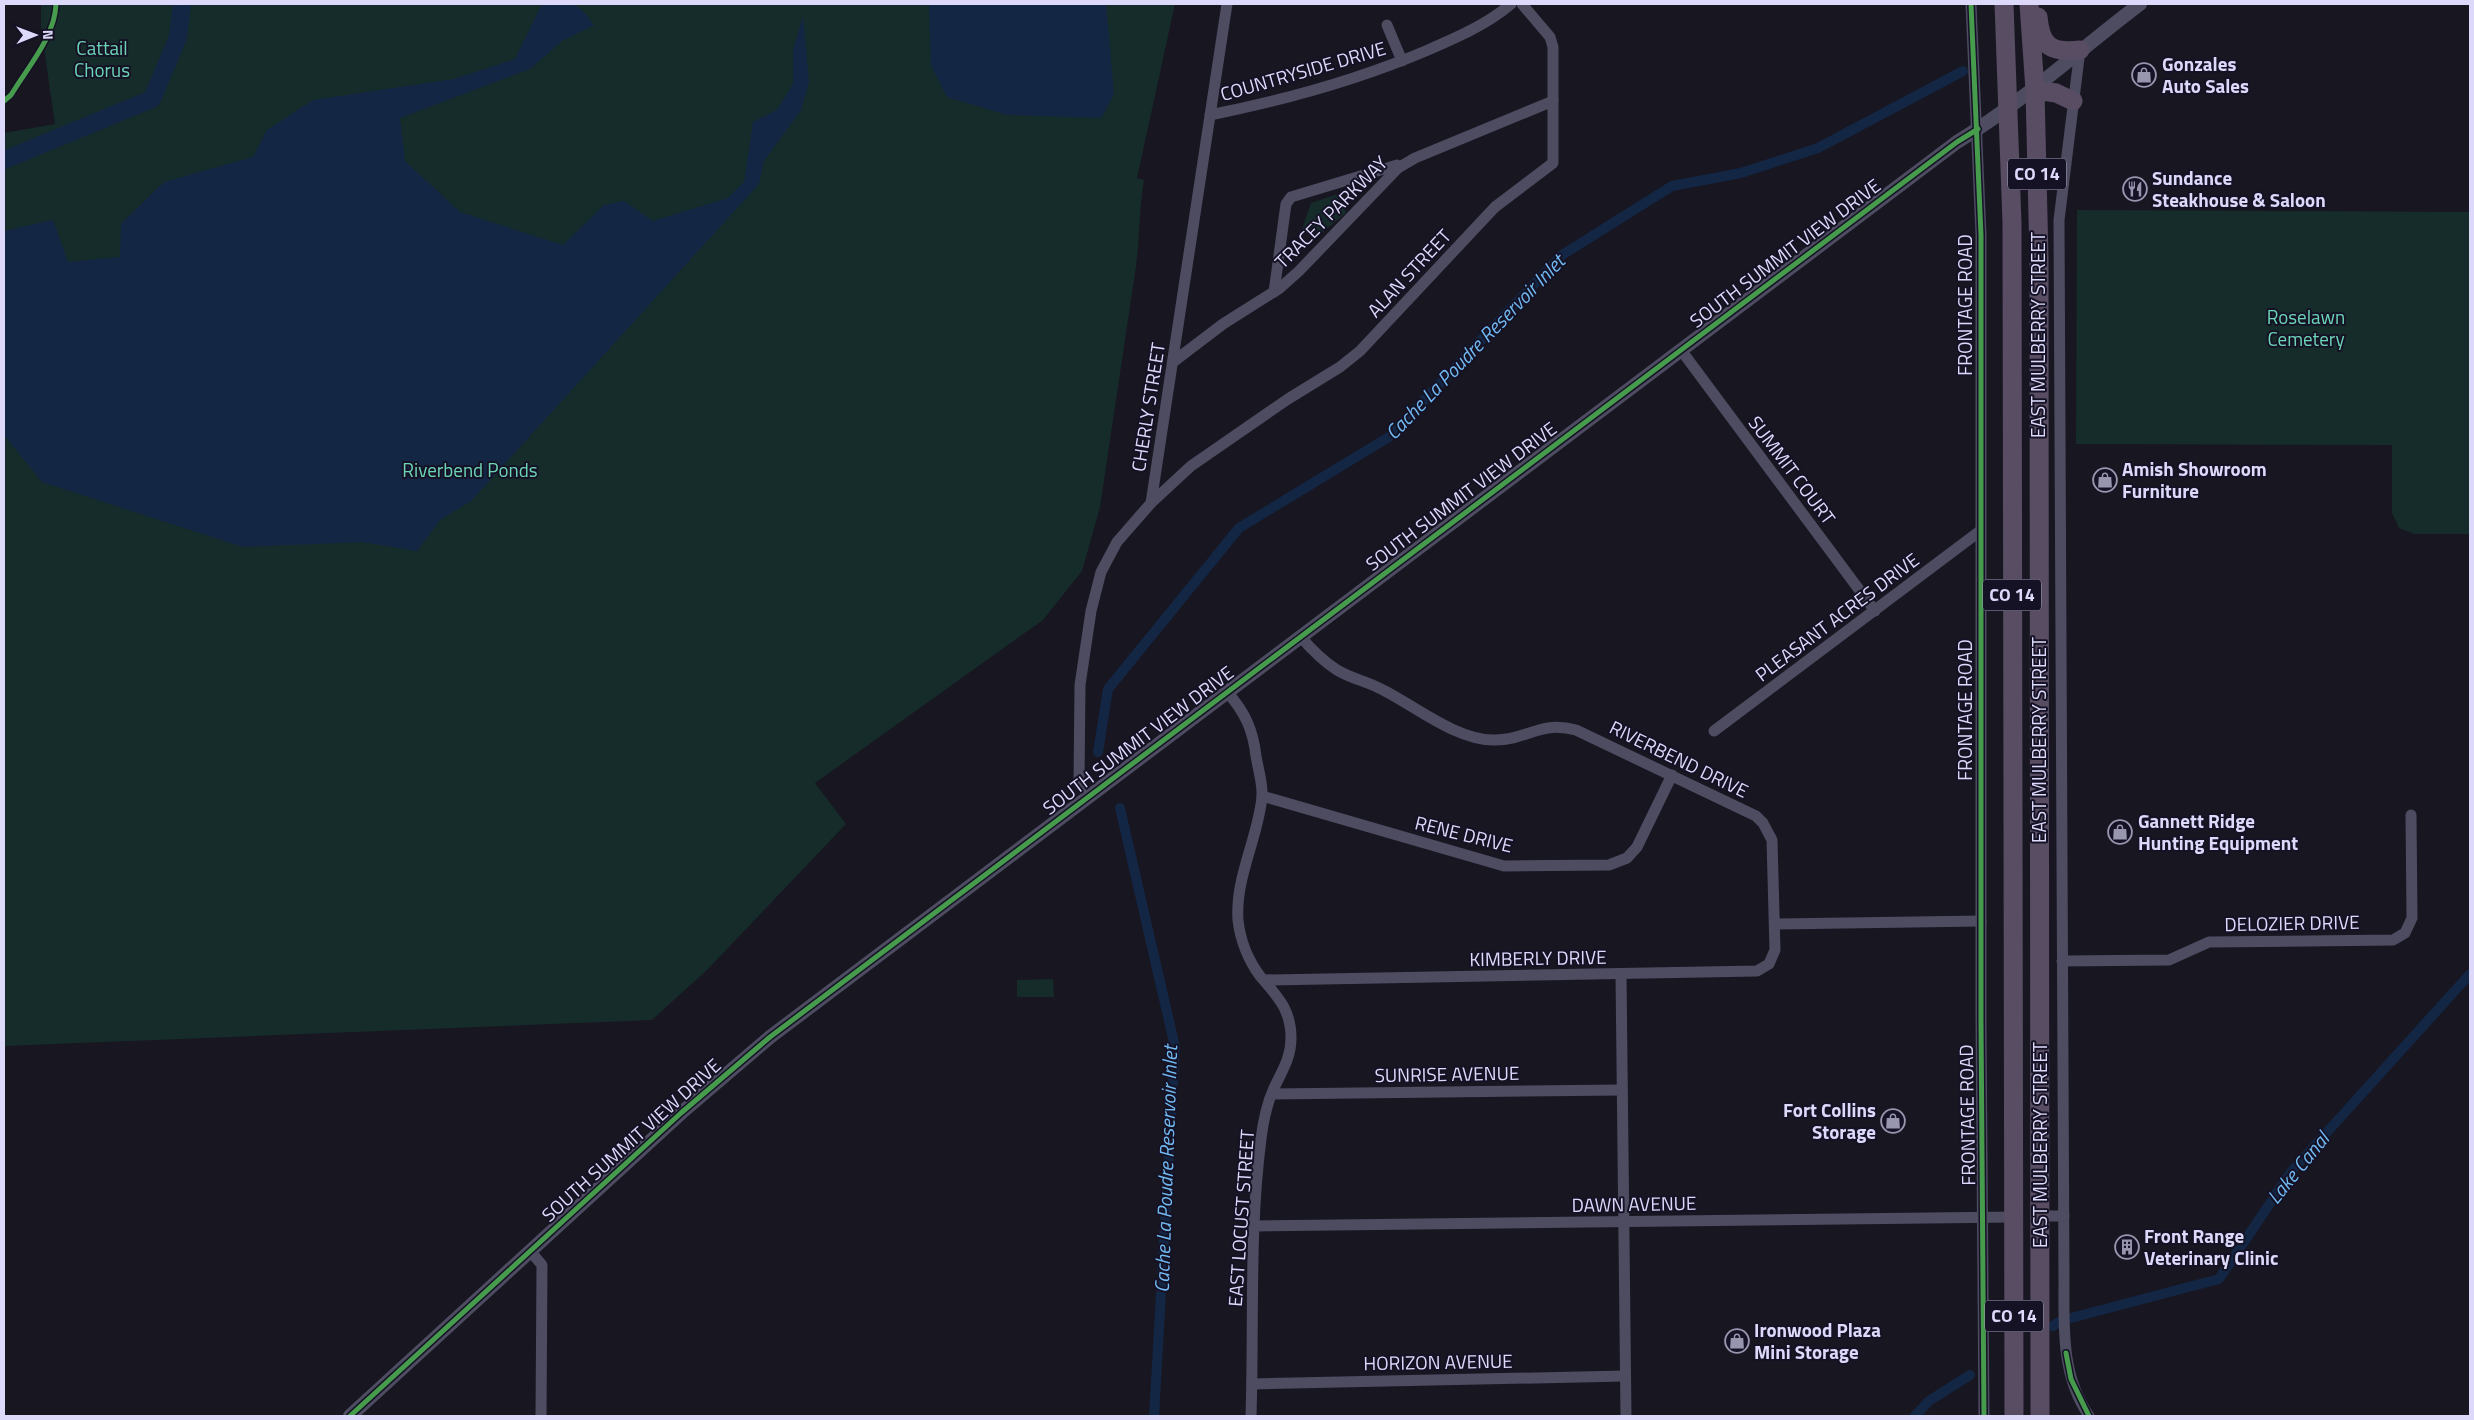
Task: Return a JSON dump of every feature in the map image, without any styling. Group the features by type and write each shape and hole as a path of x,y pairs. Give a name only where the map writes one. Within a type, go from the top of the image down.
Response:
{"highway":[{"name":"EAST MULBERRY STREET","path":"2004,4 2012,223 2014,1416"},
{"name":"EAST MULBERRY STREET","path":"2029,4 2035,90 2039,259 2040,1416"},
{"path":"2037,4 2041,34 2047,45 2059,50 2080,50"},
{"path":"2035,90 2056,93 2073,101"}],"street":[{"name":"CHERLY STREET","path":"1151,503 1227,4"},
{"name":"COUNTRYSIDE DRIVE","path":"1210,115 1336,84 1402,61 1469,32 1493,19 1511,4"},
{"name":"ALAN STREET","path":"1151,503 1192,466 1288,399 1333,372 1360,351 1495,206 1553,163 1553,47 1550,37 1522,4"},
{"name":"FRONTAGE ROAD","path":"1971,4 1978,129 1981,235 1980,921 1984,1416"},
{"name":"SOUTH SUMMIT VIEW DRIVE","path":"350,1416 681,1113 770,1037 1957,142 2035,90 2080,50 2140,4"},
{"path":"1387,25 1402,61"},
{"path":"2080,50 2059,220 2062,961 2066,1360 2078,1398 2089,1416"},
{"name":"TRACEY PARKWAY","path":"1274,292 1286,204 1291,197 1385,170 1553,101"},
{"name":"TRACEY PARKWAY","path":"1172,362 1223,324 1274,292 1299,271 1385,180 1415,158"},
{"name":"SUMMIT COURT","path":"1681,350 1875,611"},
{"path":"1089,796 1079,784 1080,685 1091,611 1101,572 1117,542 1151,503"},
{"name":"PLEASANT ACRES DRIVE","path":"1714,731 1980,531"},
{"name":"RIVERBEND DRIVE","path":"1300,636 1323,660 1338,671 1379,688 1471,736 1502,740 1522,735 1544,726 1565,726 1756,816 1763,823 1772,840 1774,924"},
{"name":"EAST LOCUST STREET","path":"1227,692 1242,709 1250,725 1262,796 1238,905 1243,944 1249,958 1280,999 1286,1011 1291,1038 1287,1063 1272,1094 1260,1145 1252,1293 1251,1416"},
{"name":"RENE DRIVE","path":"1262,796 1504,866 1609,865 1627,858 1637,847 1672,775"},
{"name":"DELOZIER DRIVE","path":"2062,961 2168,960 2209,942 2393,940 2405,933 2412,918 2411,815"},
{"path":"1774,924 1980,921"},
{"name":"KIMBERLY DRIVE","path":"1265,980 1757,971 1764,968 1773,958 1774,924"},
{"path":"1621,974 1626,1416"},
{"name":"SUNRISE AVENUE","path":"1272,1094 1622,1090"},
{"path":"2040,1216 2064,1216"},
{"name":"DAWN AVENUE","path":"1256,1226 2013,1217"},
{"path":"531,1252 542,1265 541,1416"},
{"name":"HORIZON AVENUE","path":"1252,1384 1625,1376"}],"green space":[{"name":"Riverbend Ponds","path":"41,4 1175,4 1137,178 1144,180 1136,266 1100,507 1082,571 1043,620 815,783 846,824 707,970 652,1020 4,1046 4,133 55,124 41,28"},
{"path":"1338,194 1346,213 1314,239 1302,229 1311,203"},
{"name":"Roselawn Cemetery","path":"2077,210 2470,212 2470,534 2414,534 2399,528 2392,513 2392,445 2076,444"},
{"path":"1053,979 1054,997 1017,997 1017,980"}],"water":[{"path":"542,4 568,4 578,7 594,25 562,41 530,69 400,118 405,161 460,212 563,245 604,205 624,201 653,221 728,198 744,182 753,122 777,110 793,84 793,50 803,16 809,82 801,110 764,161 759,184 471,501 440,520 417,551 362,542 243,547 42,482 4,435 4,231 53,220 68,262 120,257 121,224 164,182 253,157 267,130 313,100 454,79 515,59"},
{"path":"929,4 1106,4 1114,94 1101,118 1007,115 947,97 931,65"}],"waterway":[{"path":"4,160 152,99 178,37 182,4"},
{"name":"Cache La Poudre Reservoir Inlet","path":"1098,752 1108,689 1239,528 1389,437 1562,255 1672,186 1741,173 1818,148 1963,71"},
{"name":"Cache La Poudre Reservoir Inlet","path":"1120,808 1175,1047 1154,1416"},
{"name":"Lake Canal","path":"2071,1318 2219,1279 2291,1172 2470,974"},
{"name":"Lake Canal","path":"2053,1326 2059,1322"},
{"name":"Lake Canal","path":"1915,1416 1929,1401 1970,1375"}],"cycle path":[{"path":"4,101 11,95 46,40 51,28 56,4"},
{"path":"1971,4 1981,235 1981,1021 1984,1416"},
{"path":"350,1416 681,1113 770,1037 1957,142 1978,129"},
{"path":"2066,1353 2071,1379 2089,1416"}],"place":[{"name":"Gonzales Auto Sales","path":"2144,75"},
{"name":"Sundance Steakhouse & Saloon","path":"2135,189"},
{"name":"Amish Showroom Furniture","path":"2105,480"},
{"name":"Gannett Ridge Hunting Equipment","path":"2120,832"},
{"name":"Fort Collins Storage","path":"1893,1121"},
{"name":"Front Range Veterinary Clinic","path":"2127,1247"},
{"name":"Ironwood Plaza Mini Storage","path":"1737,1341"}],"park label":[{"name":"Cattail Chorus","path":"102,59"}]}
